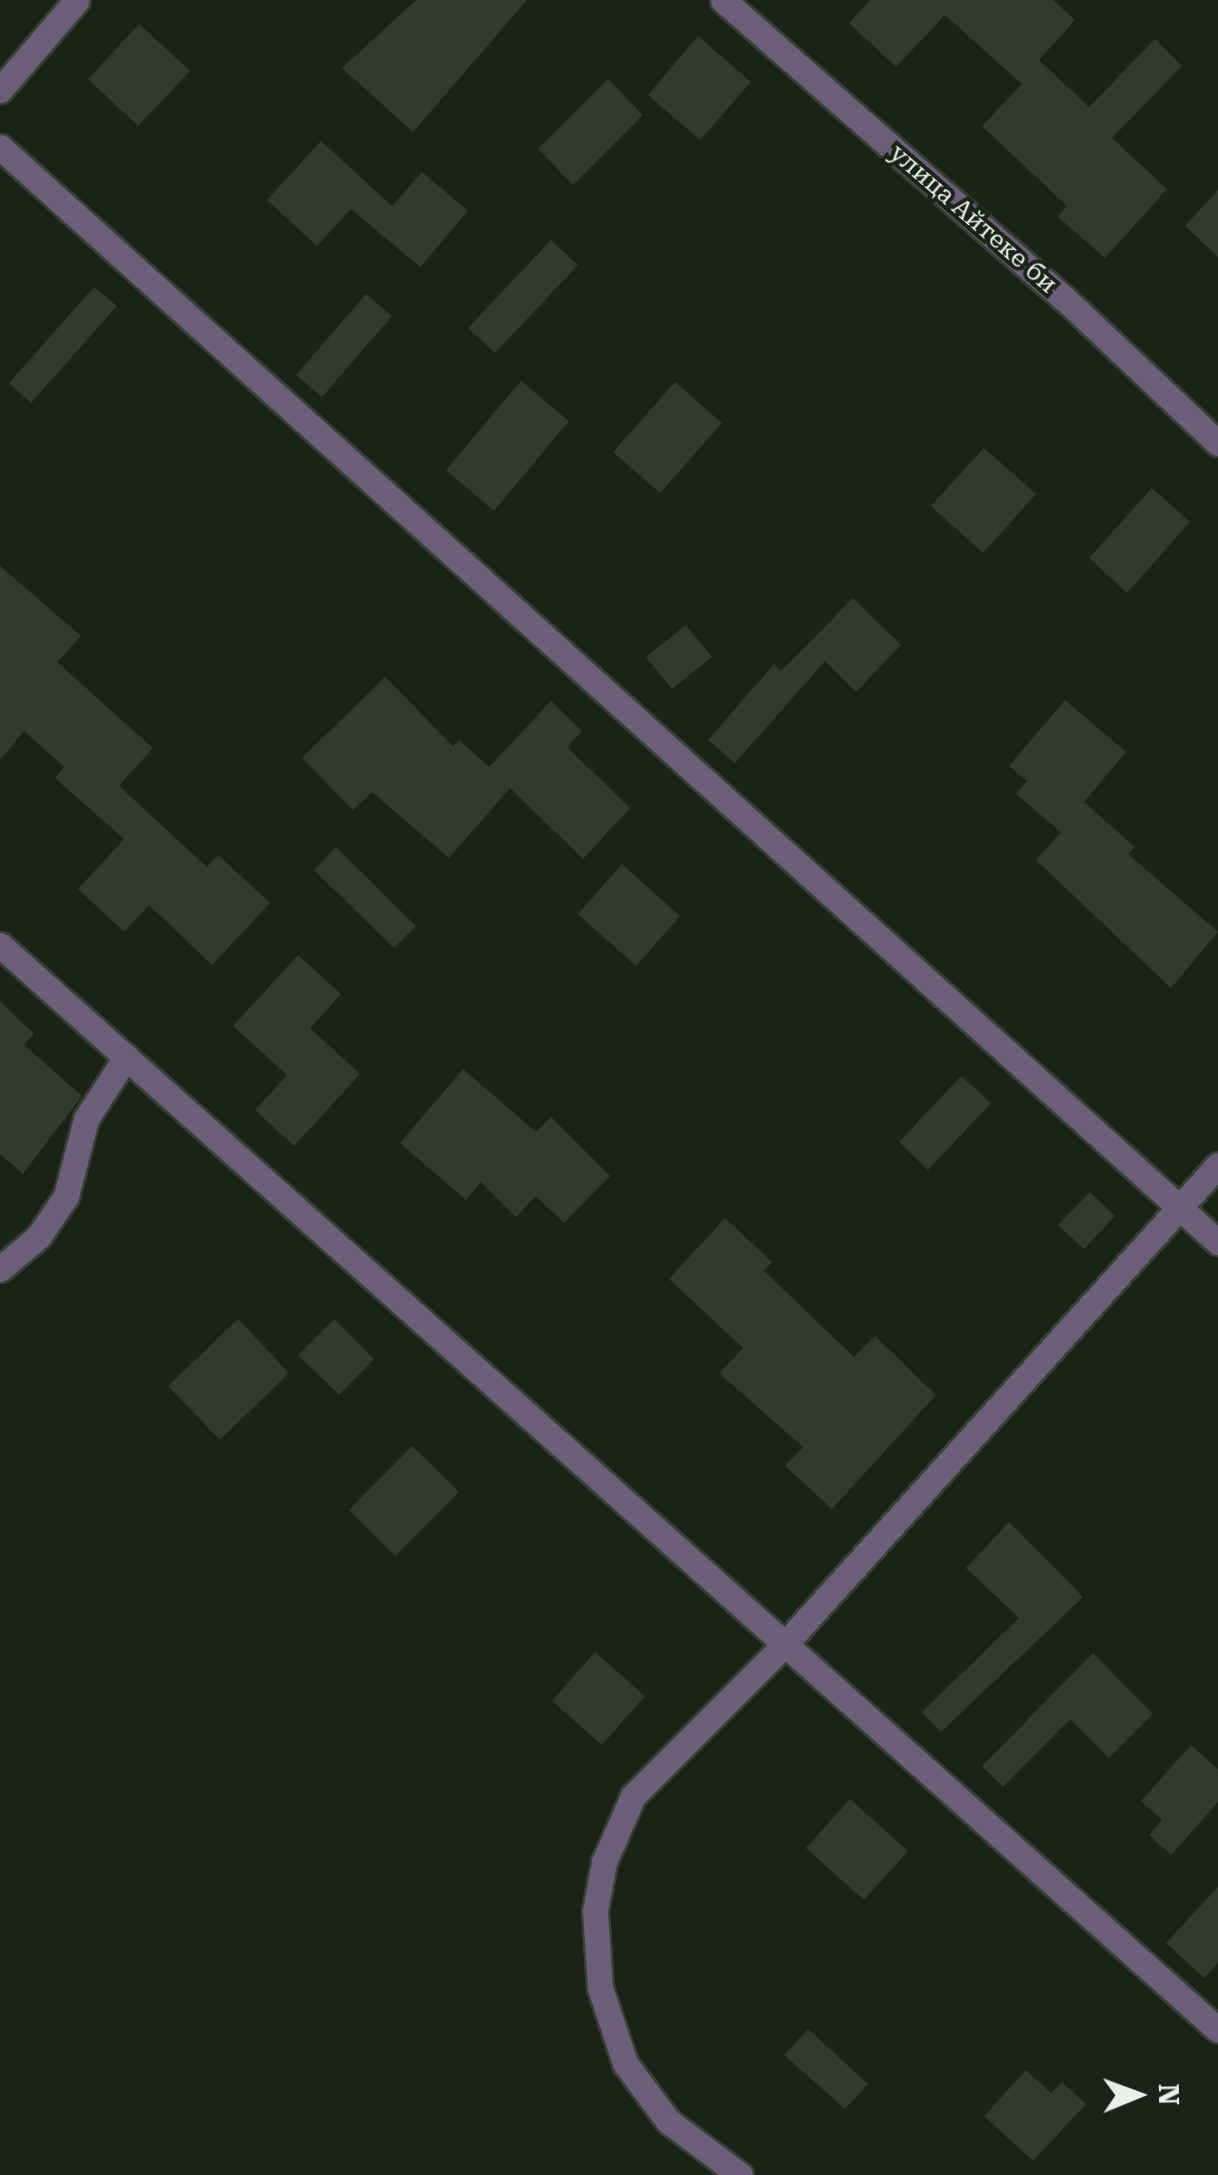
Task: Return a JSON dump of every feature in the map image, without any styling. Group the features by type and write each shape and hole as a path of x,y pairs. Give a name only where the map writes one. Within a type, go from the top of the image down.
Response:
{"street":[{"path":"0,90 78,0"},
{"name":"улица Айтеке би","path":"723,0 1065,299 1218,444"},
{"path":"0,146 1218,1242"},
{"path":"0,945 1218,2030"},
{"path":"0,1269 39,1236 66,1196 86,1120 126,1057"},
{"path":"740,2175 668,2121 624,2063 600,1988 595,1911 604,1862 633,1796 784,1646 1218,1165"}],"building":[{"path":"416,0 527,0 413,132 342,68"},
{"path":"870,0 1053,0 1075,20 1039,60 1089,107 1155,39 1182,66 1112,138 1167,189 1105,258 1058,217 1067,206 982,126 1022,84 945,15 896,67 849,23"},
{"path":"139,24 190,71 138,126 88,79"},
{"path":"698,36 751,82 700,140 648,95"},
{"path":"608,79 643,115 573,185 538,149"},
{"path":"321,141 392,206 422,172 468,211 420,267 351,209 317,246 267,200"},
{"path":"1218,190 1218,257 1185,226"},
{"path":"551,240 578,265 495,353 468,328"},
{"path":"94,287 117,306 31,403 9,383"},
{"path":"366,294 392,316 322,397 296,375"},
{"path":"521,381 569,421 494,511 446,470"},
{"path":"675,382 722,423 660,493 613,452"},
{"path":"984,448 1036,494 983,553 931,506"},
{"path":"1152,488 1190,522 1127,593 1089,558"},
{"path":"0,566 81,636 57,662 153,748 119,786 207,867 218,855 270,903 212,965 149,905 124,932 78,889 124,839 55,778 64,767 24,731 0,760"},
{"path":"853,598 901,645 856,692 825,661 735,763 708,740 774,664 781,671"},
{"path":"686,625 712,657 672,689 646,657"},
{"path":"385,677 453,746 459,740 489,767 551,701 582,731 567,747 630,808 583,859 510,788 449,858 372,792 353,810 302,758"},
{"path":"1065,700 1126,752 1084,802 1135,847 1128,854 1218,932 1171,988 1036,860 1061,832 1016,794 1027,781 1009,766"},
{"path":"336,847 416,926 394,948 314,870"},
{"path":"622,864 680,916 636,966 578,914"},
{"path":"298,955 341,994 310,1028 360,1074 294,1146 255,1110 287,1075 233,1026"},
{"path":"0,1001 34,1034 24,1045 82,1096 23,1174 0,1154"},
{"path":"463,1069 536,1132 551,1117 610,1176 564,1223 536,1196 516,1217 481,1182 466,1200 400,1143"},
{"path":"961,1076 991,1103 928,1170 899,1142"},
{"path":"1090,1192 1115,1216 1084,1249 1058,1225"},
{"path":"725,1218 772,1262 764,1271 854,1357 875,1336 936,1395 832,1509 785,1466 803,1447 719,1373 743,1348 669,1279"},
{"path":"238,1319 289,1373 220,1440 168,1386"},
{"path":"334,1319 374,1359 339,1395 298,1355"},
{"path":"412,1446 459,1492 395,1556 349,1510"},
{"path":"1009,1522 1083,1597 941,1732 922,1712 1019,1618 966,1568"},
{"path":"595,1652 645,1696 602,1745 552,1701"},
{"path":"1093,1653 1153,1714 1109,1758 1070,1719 1003,1787 982,1766"},
{"path":"1191,1745 1218,1769 1218,1802 1171,1855 1149,1835 1162,1820 1141,1801"},
{"path":"850,1799 908,1851 864,1900 806,1848"},
{"path":"1218,1887 1218,1963 1204,1978 1166,1943"},
{"path":"808,2029 868,2084 845,2109 784,2055"},
{"path":"1026,2070 1051,2093 1062,2082 1086,2104 1033,2161 984,2116"}]}
